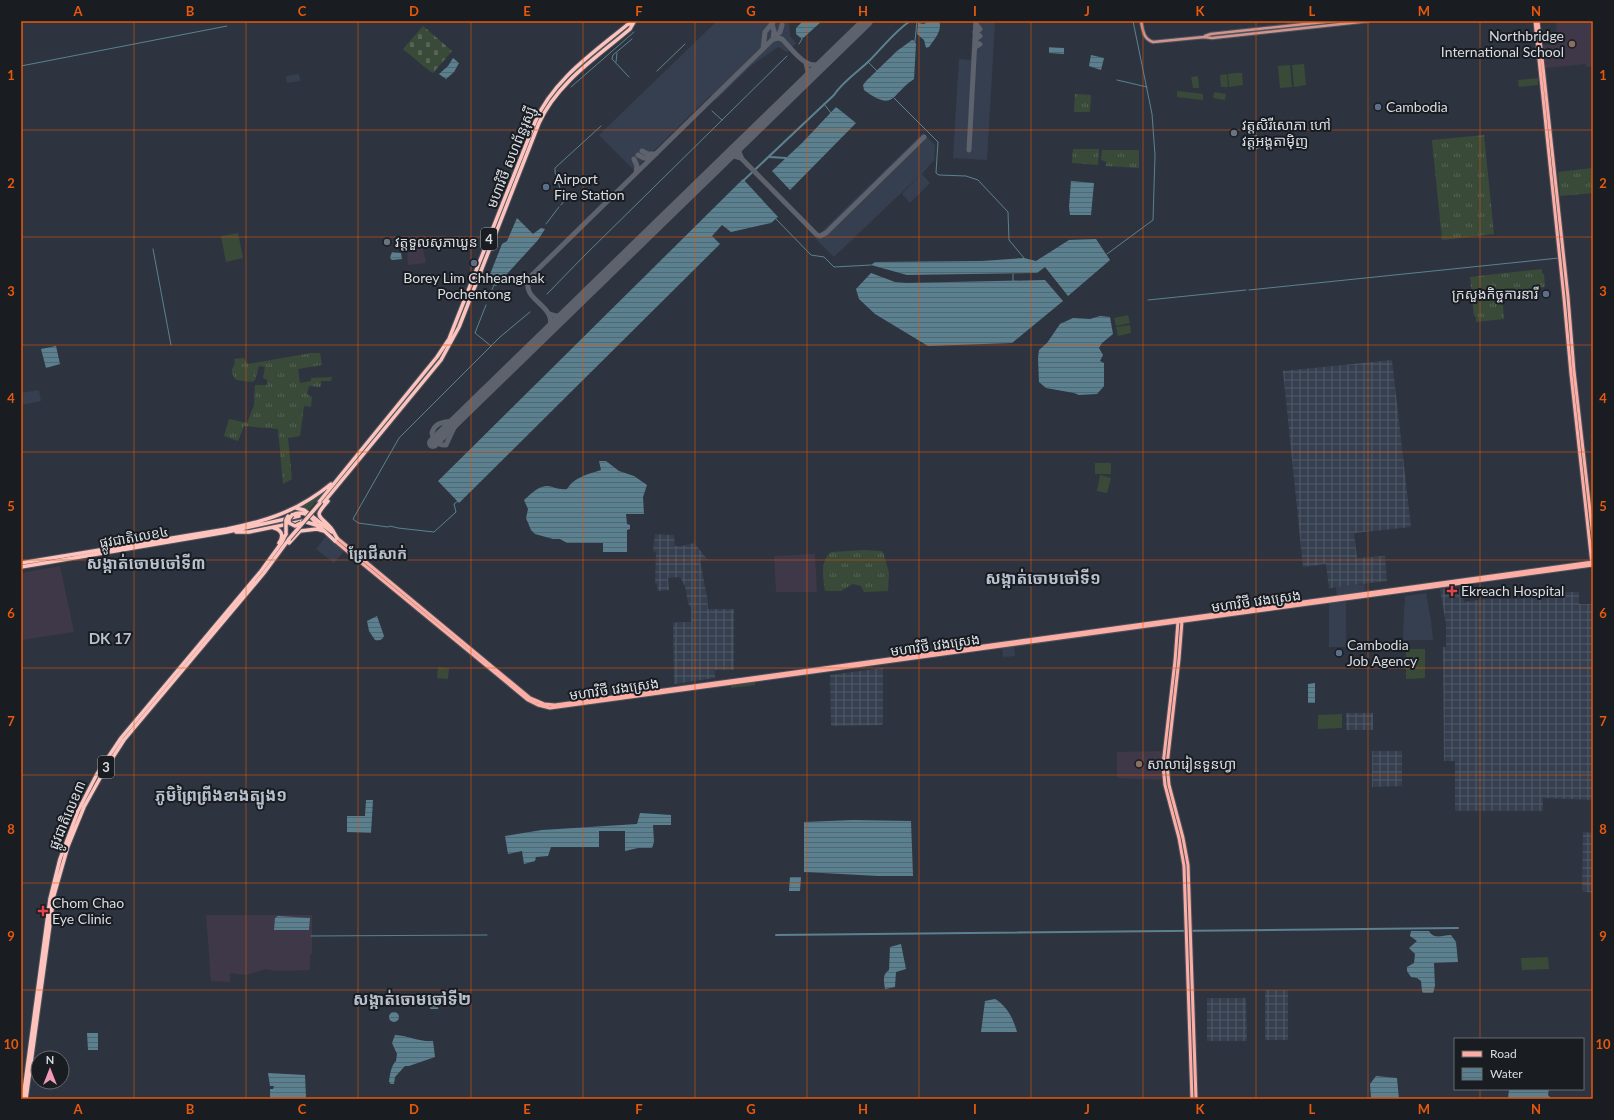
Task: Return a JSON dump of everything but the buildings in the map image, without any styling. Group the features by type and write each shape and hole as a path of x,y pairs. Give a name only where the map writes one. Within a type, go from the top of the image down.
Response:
{"highway":[{"name":"មហាវិថី សហព័ន្ធរុស្ស៊ី","path":"334,481 437,357 449,339 535,122 545,102 566,77 626,25 634,21"},
{"name":"មហាវិថី សហព័ន្ធរុស្ស៊ី","path":"353,466 441,360 452,342 539,123 549,104 569,81 630,29 634,21"},
{"path":"288,537 321,502 345,472 353,466"},
{"path":"336,540 330,527 320,518 319,512 349,475 353,466"},
{"path":"262,572 288,537 321,502 334,481"},
{"path":"288,537 286,519 291,513 334,481"},
{"path":"301,523 295,526 289,524 291,513 296,510 307,512 328,529 336,540"},
{"path":"227,531 299,512 315,521 318,526"},
{"path":"227,531 299,516"},
{"path":"227,531 249,532 301,521 318,526 336,540"},
{"path":"267,565 282,537 279,530 269,528"},
{"path":"267,565 299,532 317,529 326,532"},
{"name":"ផ្លូវជាតិលេខ៤","path":"21,563 227,531"},
{"name":"ផ្លូវជាតិលេខ៤","path":"21,567 227,531"},
{"name":"ផ្លូវជាតិលេខ៣","path":"23,1099 51,894 64,845 78,811 95,777 121,738 262,572"},
{"name":"ផ្លូវជាតិលេខ៣","path":"26,1099 54,895 63,859 82,812 99,779 124,740 262,572"}],"main road":[{"path":"1141,21 1144,35 1147,40 1151,42 1204,37 1212,38 1369,21"},
{"path":"1204,37 1211,34 1334,21"},
{"path":"1535,21 1547,122 1571,374 1593,564"},
{"path":"1538,21 1568,297 1574,371 1593,537"},
{"name":"មហាវិថី វេងស្រេង","path":"336,540 528,700 538,705 550,708 560,708 706,686 1593,564"},
{"path":"1180,621 1163,774 1183,859 1192,1099"},
{"path":"1165,755 1167,774 1187,856 1196,1099"}],"shaded area":[{"path":"717,21 789,21 790,36 796,43 787,52 778,47 751,66 716,100 711,95 634,170 599,135"},
{"path":"973,21 995,21 987,160 953,158 959,59 971,60"},
{"name":"Northbridge International School","path":"1556,21 1593,21 1593,64 1589,67 1586,67 1586,64 1545,68 1543,45 1557,43"},
{"path":"299,74 300,81 287,83 286,76"},
{"path":"923,133 935,145 934,160 922,174 930,183 910,203 902,194 920,175 834,257 815,238"},
{"path":"423,248 426,263 408,265 407,249"},
{"path":"1392,360 1411,527 1354,533 1357,558 1385,556 1387,581 1329,588 1326,564 1303,567 1283,371"},
{"path":"39,390 41,401 21,405 21,393"},
{"path":"655,534 674,535 675,546 694,543 708,560 700,560 708,609 734,609 734,670 715,670 715,678 674,684 673,623 691,622 691,608 688,603 685,586 680,577 668,578 669,590 658,591 657,584 655,583 656,552 653,551"},
{"path":"326,536 344,551 334,563 316,549"},
{"path":"815,554 817,592 776,592 774,556"},
{"path":"60,566 74,632 21,640 21,573"},
{"path":"1365,584 1366,592 1337,596 1336,587"},
{"path":"1448,588 1449,590 1459,588 1464,602 1486,599 1558,598 1558,592 1579,592 1579,604 1593,604 1593,800 1543,798 1543,811 1455,811 1455,761 1444,761 1443,647 1446,647 1446,624 1440,589"},
{"path":"1426,593 1433,640 1403,640 1405,596"},
{"path":"1329,602 1346,602 1346,647 1329,647"},
{"path":"1014,645 1015,656 1003,657 1002,646"},
{"path":"883,668 882,725 831,726 830,675"},
{"path":"1346,713 1373,713 1373,730 1346,730"},
{"name":"សាលារៀនទួនហ្វា","path":"1162,751 1162,780 1117,778 1117,752"},
{"path":"1372,751 1402,751 1402,786 1372,787"},
{"path":"1583,832 1593,833 1593,893 1582,891"},
{"path":"206,915 312,915 312,954 310,954 310,970 275,971 266,969 246,975 230,973 230,982 211,981"},
{"path":"1265,990 1288,990 1288,1040 1265,1040"},
{"path":"1207,998 1246,998 1247,1041 1207,1041"}],"green space":[{"path":"423,26 452,51 433,73 403,49"},
{"path":"1304,64 1306,85 1294,87 1292,65"},
{"path":"1290,65 1292,87 1280,88 1278,66"},
{"path":"1235,73 1242,73 1243,85 1236,86"},
{"path":"1235,73 1236,86 1229,87 1228,74"},
{"path":"1227,74 1228,87 1221,87 1220,75"},
{"path":"1198,76 1199,88 1193,88 1191,77"},
{"path":"1538,78 1538,85 1519,87 1518,80"},
{"path":"1177,91 1203,94 1203,100 1177,97"},
{"path":"1214,92 1226,94 1225,100 1213,98"},
{"path":"1075,94 1091,95 1090,112 1074,112"},
{"path":"1484,135 1494,234 1442,240 1432,140"},
{"path":"1073,149 1099,149 1098,165 1072,163"},
{"path":"1102,150 1139,150 1139,168 1106,166 1106,162 1101,160"},
{"path":"1593,168 1593,193 1560,196 1558,172"},
{"path":"238,233 243,258 226,262 221,236"},
{"path":"1542,269 1545,287 1502,292 1504,319 1476,322 1470,277"},
{"path":"1128,315 1130,323 1116,326 1114,318"},
{"path":"1130,325 1131,333 1118,336 1116,327"},
{"path":"311,353 320,353 322,365 298,369 300,383 311,381 311,378 332,377 331,381 321,381 321,387 309,386 307,394 312,397 311,407 304,406 300,436 288,438 292,479 283,484 278,429 244,426 238,441 224,436 229,419 247,423 254,405 255,385 267,385 267,380 263,378 265,367 259,366 255,380 252,382 236,380 233,376 232,368 235,364 234,359 244,358 248,364"},
{"path":"1095,463 1111,463 1111,474 1095,474"},
{"path":"1100,475 1111,478 1107,493 1097,491"},
{"path":"327,488 308,511 299,507"},
{"path":"864,550 883,552 889,573 888,591 864,592 861,586 853,584 841,591 825,591 823,570 825,560 831,552"},
{"path":"1406,649 1425,649 1425,678 1406,679"},
{"path":"438,667 449,668 448,679 437,678"},
{"path":"755,682 755,685 731,688 731,685"},
{"path":"1342,714 1342,728 1318,729 1318,715"},
{"path":"1548,957 1549,969 1522,970 1521,958"}],"water":[{"path":"803,21 822,21 802,39 796,34 796,28"},
{"path":"929,21 939,21 940,28 929,47 926,48 924,40 917,34 918,23 924,24"},
{"path":"912,40 915,41 916,44 914,79 892,99 887,101 874,97 864,90 863,85 867,80 897,51"},
{"path":"1049,47 1064,48 1064,54 1049,53"},
{"path":"1091,55 1104,58 1101,70 1089,66"},
{"path":"453,58 459,63 454,72 446,79 439,74 448,66"},
{"path":"836,107 856,123 790,190 772,171 802,143"},
{"path":"1257,135 1260,148 1253,150 1251,136"},
{"path":"743,179 778,217 771,223 731,232 722,225 712,236 720,244 459,503 438,481"},
{"path":"1071,181 1094,183 1091,215 1070,215 1069,207"},
{"path":"517,218 533,234 541,228 545,229 538,240 496,286 487,282 502,244 507,241"},
{"path":"1096,239 1110,260 1068,296 1045,267 1037,273 907,275 871,265 875,262 982,261 1024,258 1036,261 1069,240"},
{"path":"392,252 401,253 402,259 392,260 390,258"},
{"path":"871,273 895,282 907,283 1045,280 1063,301 1012,343 928,346 875,314 859,299 856,289"},
{"path":"1100,316 1110,317 1113,334 1102,343 1099,348 1103,355 1100,361 1104,363 1104,386 1097,394 1079,395 1046,388 1039,382 1039,350 1047,343 1060,324 1073,318 1090,319"},
{"path":"56,346 60,364 46,368 41,349"},
{"path":"599,461 606,461 619,471 634,476 647,485 643,497 644,514 626,514 627,524 630,525 630,529 627,530 627,552 603,552 603,543 567,543 560,539 553,539 535,534 531,530 526,518 528,509 524,500 544,486 567,489 578,479 601,470"},
{"path":"377,616 384,636 382,639 375,640 369,631 367,621"},
{"path":"1315,683 1315,703 1308,703 1308,684"},
{"path":"366,800 373,800 371,833 347,832 347,816 365,816"},
{"path":"640,813 671,815 671,825 653,825 654,842 652,848 638,848 625,851 625,831 599,831 599,847 551,847 548,856 536,857 535,861 524,864 522,851 508,854 505,836 542,830 637,824"},
{"path":"853,820 911,821 913,876 878,876 804,872 804,822"},
{"path":"790,877 801,877 800,891 789,891"},
{"path":"278,916 310,918 309,930 274,930 275,918"},
{"path":"1411,931 1429,931 1431,934 1436,936 1451,935 1456,942 1458,962 1434,963 1435,986 1433,993 1423,993 1421,981 1417,978 1411,977 1407,971 1407,967 1414,963 1415,954 1409,948 1417,941 1410,936"},
{"path":"901,944 906,969 896,972 895,987 885,989 884,978 885,974 889,970 890,947"},
{"path":"430,998 434,998 434,1006 438,1006 438,1009 430,1009"},
{"path":"995,999 1003,1005 1009,1013 1017,1032 981,1032 985,1001"},
{"path":"392,1012 396,1012 398,1013 398,1021 392,1022 389,1019 389,1015"},
{"path":"87,1033 98,1033 98,1050 88,1050"},
{"path":"395,1035 424,1041 433,1041 435,1057 405,1066 395,1077 394,1084 391,1084 389,1082 390,1073 396,1061 397,1054 392,1043"},
{"path":"268,1073 305,1075 306,1097 302,1099 270,1099 270,1089 273,1089 274,1086 270,1086"},
{"path":"1376,1076 1397,1078 1399,1099 1371,1098 1370,1084"},
{"path":"1509,1090 1549,1090 1548,1095 1552,1099 1508,1099"}],"waterway":[{"path":"744,180 834,95 842,85 870,60 904,25 910,21"},
{"path":"915,41 917,21"},
{"path":"1107,254 1153,220 1155,155 1152,114 1133,21"},
{"path":"21,66 227,26"},
{"path":"571,87 634,32"},
{"path":"629,77 612,59 613,55 632,39"},
{"path":"799,44 802,39"},
{"path":"657,71 685,44"},
{"path":"616,62 617,53"},
{"path":"547,294 787,56"},
{"path":"868,62 877,71"},
{"path":"1117,80 1147,87"},
{"path":"894,98 938,142 936,173 939,175 966,176 978,180 1008,212 1009,240 1024,258"},
{"path":"824,104 831,113"},
{"path":"712,111 722,120"},
{"path":"561,205 564,201 555,168 601,126"},
{"path":"770,157 786,158"},
{"path":"546,224 559,207"},
{"path":"776,219 811,255 824,257 834,267 871,265"},
{"path":"153,249 171,345"},
{"path":"1249,290 1559,258"},
{"path":"1013,274 1013,281"},
{"path":"489,297 494,285"},
{"path":"1148,300 1246,290"},
{"path":"486,305 475,333 491,346"},
{"path":"458,501 454,504 456,512 434,532 358,523 353,519 399,438 500,337 530,312"},
{"path":"776,935 1458,928"},
{"path":"311,936 487,935"}],"taxiway":[{"path":"763,49 765,32 774,21"},
{"path":"860,28 862,21"},
{"path":"969,150 976,21"},
{"path":"772,24 774,31 773,39"},
{"path":"975,47 980,44 977,43 975,39 980,36 975,32 980,29 976,24"},
{"path":"549,330 551,321 549,314 530,293 528,286 529,278 770,42 780,32 782,25"},
{"path":"775,39 782,39 795,54 811,65 824,63"},
{"path":"804,82 808,72 806,63"},
{"path":"742,143 739,152 742,159 817,235 820,236 826,233 924,137"},
{"path":"642,151 648,154 656,154"},
{"path":"638,155 644,158 652,157"},
{"path":"725,159 734,156 741,158"},
{"path":"634,159 637,166 636,173"},
{"path":"550,314 556,316 564,315"},
{"path":"458,419 436,426 432,433 436,442 441,445 446,445 459,417"}],"runway":[{"path":"433,443 867,21"}],"tunnel":[{"path":"314,512 324,502"}],"place":[{"name":"Northbridge International School","path":"1572,44"},
{"name":"Cambodia","path":"1378,107"},
{"name":"វត្តសិរីសោភា ហៅ វត្តអង្តតាម៉ិញ","path":"1234,133"},
{"name":"Airport Fire Station","path":"546,187"},
{"name":"វត្តទួលសុភាឃួន","path":"387,242"},
{"name":"Borey Lim Chheanghak Pochentong","path":"474,263"},
{"name":"ក្រសួងកិច្ចការនារី","path":"1546,294"},
{"name":"Ekreach Hospital","path":"1452,591"},
{"name":"Cambodia Job Agency","path":"1339,653"},
{"name":"សាលារៀនទួនហ្វា","path":"1139,764"},
{"name":"Chom Chao Eye Clinic","path":"43,911"}],"district":[{"name":"ព្រែជីសាក់","path":"378,554"},
{"name":"សង្កាត់ចោមចៅទី៣","path":"146,563"},
{"name":"សង្កាត់ចោមចៅទី១","path":"1043,578"},
{"name":"DK 17","path":"110,639"},
{"name":"ភូមិព្រៃព្រីងខាងត្បូង១","path":"221,795"},
{"name":"សង្កាត់ចោមចៅទី២","path":"412,999"}]}
